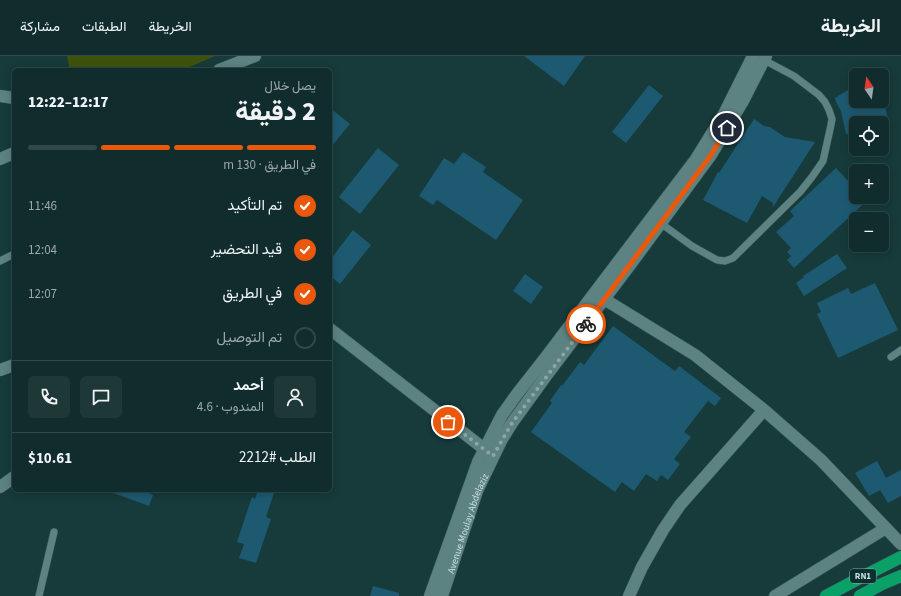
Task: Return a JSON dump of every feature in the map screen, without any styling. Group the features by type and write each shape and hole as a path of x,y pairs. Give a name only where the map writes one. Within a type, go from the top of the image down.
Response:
{"highway":[{"name":"RN1","path":"826,596 858,578 901,557"},
{"name":"RN1","path":"860,596 901,576"}],"street":[{"path":"225,68 255,56"},
{"name":"Avenue Moulay Abdelaziz","path":"489,453 502,416 517,394 546,357 612,280 656,220 710,137 726,109 761,57"},
{"path":"0,96 12,98"},
{"path":"0,159 12,155"},
{"name":"Avenue Moulay Abdelaziz","path":"442,596 470,484 489,453 604,299 612,280"},
{"path":"604,299 695,355 764,410 821,460 901,544"},
{"path":"332,331 489,453"},
{"path":"0,370 12,366"},
{"path":"628,596 642,567 663,530 680,505 764,410"},
{"path":"0,487 12,478"},
{"name":"Avenue Moulay Abdelaziz","path":"430,596 461,523"},
{"path":"775,596 886,528"}],"lane":[{"path":"656,220 692,246 716,260 733,258 800,192 823,161 832,120 825,102 819,95 794,76 761,57"},
{"path":"0,262 12,255"},
{"path":"891,357 901,350"},
{"path":"39,596 54,532"}],"green space":[{"path":"67,56 215,56 188,68 70,68"}],"building":[{"path":"524,56 585,56 564,86"},
{"path":"649,85 663,96 626,143 612,132"},
{"path":"849,89 849,108 885,108 887,116 849,116 849,133 846,134 841,111 835,98"},
{"path":"332,110 350,124 332,146"},
{"path":"754,119 785,137 815,142 773,207 773,203 762,196 747,223 703,200 718,172 719,173"},
{"path":"378,148 399,165 360,214 339,197"},
{"path":"463,152 486,167 483,172 523,200 496,240 437,200 433,205 419,196 444,158 454,164"},
{"path":"836,168 849,182 849,204 863,204 855,212 849,212 849,217 794,268 787,260 791,256 787,252 791,248 776,232 794,216 790,211"},
{"path":"353,230 371,245 340,284 332,278 332,257"},
{"path":"837,254 847,268 804,296 796,283 804,277 803,276"},
{"path":"525,274 543,287 531,304 513,291"},
{"path":"875,283 898,330 838,358 817,314 821,312 817,303 848,288 851,294"},
{"path":"613,326 675,371 679,366 721,398 715,406 708,401 684,432 691,437 674,459 680,464 668,480 661,475 657,481 646,474 634,491 622,482 615,492 531,432 552,403 550,401 561,385 562,386 580,362 584,365"},
{"path":"877,461 886,478 901,470 901,496 888,503 880,490 869,496 855,473"},
{"path":"111,492 146,492 153,495 149,506"},
{"path":"257,492 274,492 266,517 271,519 256,563 239,558 244,544 237,542 252,497 255,499"},
{"path":"373,586 399,593 399,596 370,596"}],"way so far":[{"path":"448,422 493,456 512,423 586,324"}],"route":[{"path":"586,324 711,155 727,128"}]}
